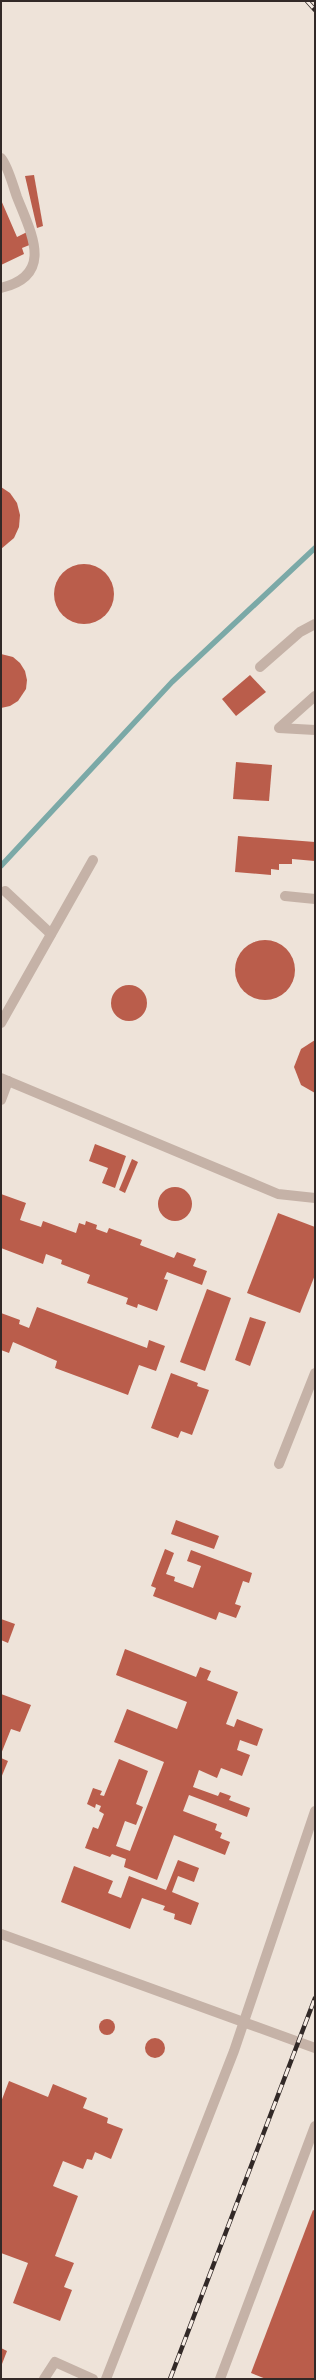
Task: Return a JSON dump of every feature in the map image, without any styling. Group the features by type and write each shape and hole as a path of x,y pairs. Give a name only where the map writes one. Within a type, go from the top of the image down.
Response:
{"lane":[{"path":"1,158 36,250 31,272 16,284 1,288"},
{"path":"260,667 300,632 315,624"},
{"path":"315,696 279,728 315,730"},
{"path":"1,1023 93,860"},
{"path":"5,891 51,934"},
{"path":"284,896 315,899"},
{"path":"1,1100 5,1080 278,1194 315,1198"},
{"path":"279,1464 315,1373"},
{"path":"106,2379 244,2022 315,1811"},
{"path":"1,1934 315,2048"},
{"path":"220,2379 315,2126"},
{"path":"44,2379 55,2362 92,2379"}],"building":[{"path":"34,175 43,226 37,228 25,176"},
{"path":"1,200 17,237 27,232 32,244 22,248 24,254 1,265"},
{"path":"1,487 10,493 17,503 20,515 19,527 14,538 1,549"},
{"path":"78,564 90,564 101,569 109,577 114,588 112,606 101,619 90,624 78,624 67,619 59,611 54,600 54,588 59,577 67,569"},
{"path":"1,654 13,657 20,663 25,671 27,680 26,689 18,701 10,706 1,708"},
{"path":"250,675 266,692 236,716 222,699"},
{"path":"236,762 272,765 269,801 233,799"},
{"path":"238,836 315,842 315,861 292,859 292,864 279,864 279,870 271,869 271,875 235,872"},
{"path":"265,940 282,945 290,953 295,970 290,987 282,995 265,1000 248,995 240,987 235,970 240,953 248,945"},
{"path":"129,985 139,988 144,993 147,1003 144,1013 139,1018 129,1021 119,1018 114,1013 111,1003 114,993 119,988"},
{"path":"315,1040 315,1093 301,1085 294,1067 301,1049"},
{"path":"95,1144 126,1156 115,1188 102,1183 108,1168 89,1161"},
{"path":"132,1159 138,1162 125,1193 119,1190"},
{"path":"178,1187 187,1192 191,1197 191,1211 187,1216 182,1220 172,1221 168,1220 159,1211 158,1201 159,1197 168,1188"},
{"path":"1,1194 26,1203 20,1220 41,1227 43,1221 76,1233 79,1223 85,1225 86,1221 97,1225 96,1229 107,1233 109,1228 142,1240 140,1245 174,1258 177,1252 196,1259 193,1266 207,1271 202,1285 167,1272 164,1279 168,1280 157,1311 138,1304 137,1308 126,1304 128,1298 87,1283 90,1275 61,1264 62,1260 46,1254 43,1264 1,1248"},
{"path":"278,1213 315,1227 315,1275 300,1313 247,1293"},
{"path":"207,1289 231,1298 205,1371 180,1362"},
{"path":"37,1307 147,1348 149,1340 165,1346 156,1371 139,1365 128,1395 55,1368 57,1361 13,1342 9,1353 1,1350 1,1313 20,1320 19,1324 29,1328"},
{"path":"250,1317 266,1322 250,1366 235,1360"},
{"path":"171,1373 198,1383 197,1386 209,1390 192,1435 181,1431 178,1438 151,1428"},
{"path":"176,1520 219,1536 214,1549 171,1534"},
{"path":"165,1549 174,1553 166,1574 175,1577 174,1581 193,1588 201,1566 187,1561 191,1550 252,1573 249,1583 243,1581 235,1604 241,1606 236,1618 219,1612 216,1620 153,1596 156,1588 151,1586"},
{"path":"1,1619 15,1624 8,1643 1,1640"},
{"path":"125,1649 196,1677 200,1667 211,1671 207,1680 238,1692 226,1724 234,1727 237,1719 263,1729 257,1746 240,1740 237,1750 250,1755 242,1776 221,1768 217,1778 199,1770 193,1787 218,1796 220,1792 231,1796 229,1800 250,1808 247,1817 189,1795 183,1811 217,1824 215,1830 222,1833 220,1838 230,1842 225,1855 174,1835 157,1880 124,1867 126,1859 112,1854 110,1857 85,1848 93,1827 98,1829 104,1814 99,1811 101,1806 96,1804 95,1808 87,1804 93,1788 102,1791 100,1795 104,1796 119,1759 148,1771 136,1804 143,1807 136,1825 125,1821 116,1846 130,1851 164,1762 114,1742 127,1709 177,1729 187,1702 116,1675"},
{"path":"1,1694 31,1705 20,1732 11,1729 1,1754"},
{"path":"1,1758 8,1761 1,1778"},
{"path":"178,1860 199,1868 194,1882 178,1876 172,1892 199,1903 191,1925 174,1919 175,1914 163,1910 165,1906 142,1898 130,1929 61,1902 74,1866 113,1881 108,1893 121,1898 129,1876 166,1890"},
{"path":"107,2019 114,2024 115,2027 110,2034 107,2035 100,2030 99,2027 104,2020"},
{"path":"155,2038 162,2041 165,2048 162,2055 155,2058 148,2055 145,2048 148,2041"},
{"path":"9,2081 48,2097 53,2084 87,2098 83,2108 108,2118 107,2123 123,2129 111,2159 95,2152 92,2160 87,2159 83,2169 63,2161 53,2186 78,2196 55,2256 74,2263 64,2287 72,2290 60,2321 13,2303 28,2263 1,2253 1,2102"},
{"path":"313,2210 315,2211 315,2379 266,2379 251,2373"},
{"path":"1,2348 7,2351 2,2364 1,2363"}],"waterway":[{"path":"1,866 172,682 315,548"}],"railway":[{"path":"307,1 315,10"},
{"path":"170,2379 315,1998"}]}
